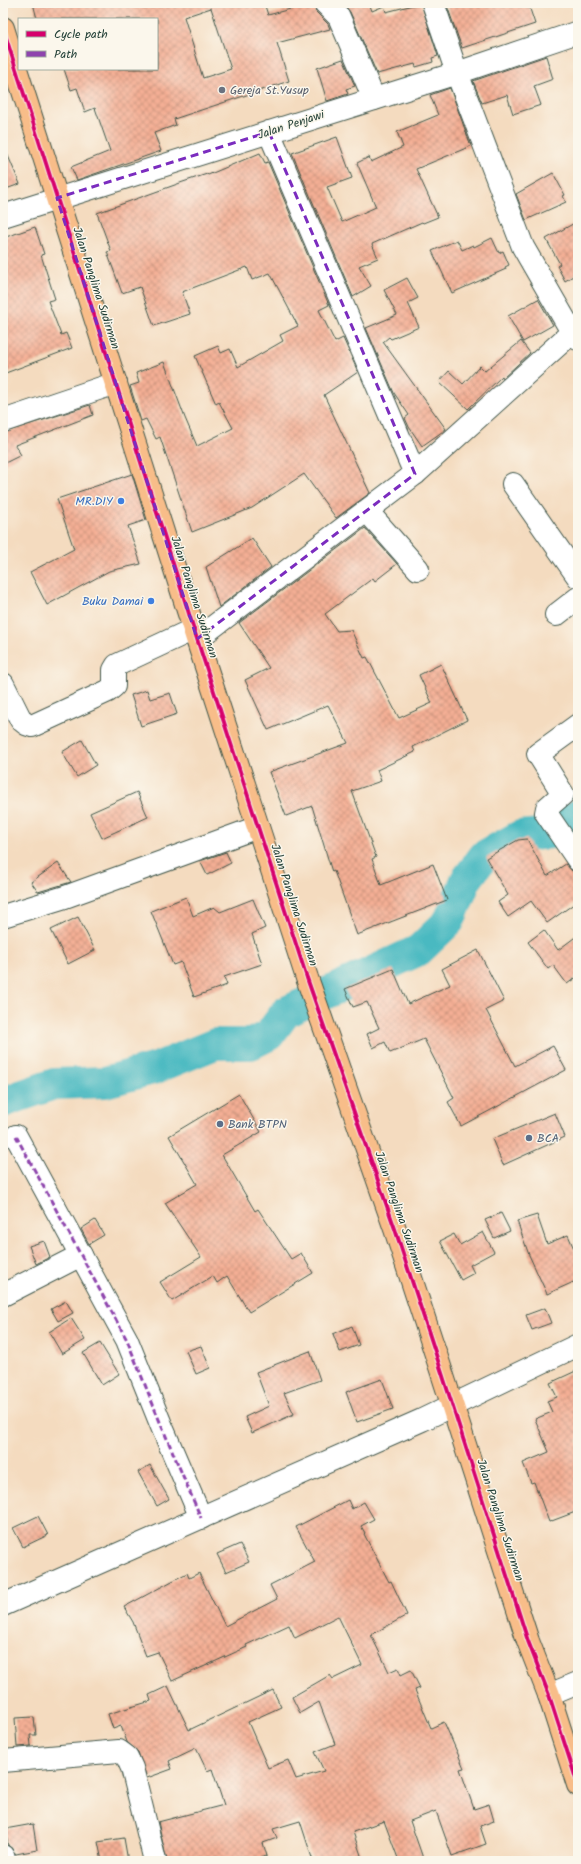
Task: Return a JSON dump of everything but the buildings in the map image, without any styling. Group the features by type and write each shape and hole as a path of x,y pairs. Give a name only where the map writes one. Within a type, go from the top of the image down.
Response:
{"main road":[{"name":"Jalan Panglima Sudirman","path":"3,28 195,634 307,978 322,1015 453,1406 528,1641 549,1695 578,1785"}],"street":[{"path":"325,3 339,16 374,99"},
{"path":"3,684 21,720 32,726 108,691 114,686 114,670 117,665 195,634 367,511 415,474 576,333 523,247 457,73 433,3"},
{"name":"Jalan Penjawi","path":"3,216 457,73 578,32"},
{"path":"269,132 415,474"},
{"path":"3,421 116,383"},
{"path":"513,484 578,577"},
{"path":"367,511 418,569"},
{"path":"556,615 578,598"},
{"path":"573,854 546,813 547,808 563,794 539,753 578,725"},
{"path":"3,916 65,897 258,827"},
{"path":"16,1136 127,1340 162,1428 201,1518"},
{"path":"3,1295 81,1255"},
{"path":"3,1605 453,1406 578,1345"},
{"path":"549,1695 578,1683"},
{"path":"3,1761 119,1751 127,1757 132,1768 155,1861"},
{"path":"3,1856 5,1861"}],"highlighted area":[{"path":"269,132 415,474 197,639 116,383 57,198"}],"waterway":[{"path":"3,1102 54,1084 105,1082 156,1068 215,1044 251,1044 269,1035 286,1012 419,950 449,921 466,880 484,856 520,836 551,833 578,815"}],"marked path":[{"path":"16,1136 127,1340 201,1518"}],"cycle path":[{"path":"3,28 197,639 307,978 395,1229 528,1641 549,1695 578,1785"}],"place":[{"name":"Gereja St.Yusup","path":"222,90"},
{"name":"MR.DIY","path":"121,501"},
{"name":"Buku Damai","path":"151,601"},
{"name":"Bank BTPN","path":"220,1124"},
{"name":"BCA","path":"529,1138"}]}
